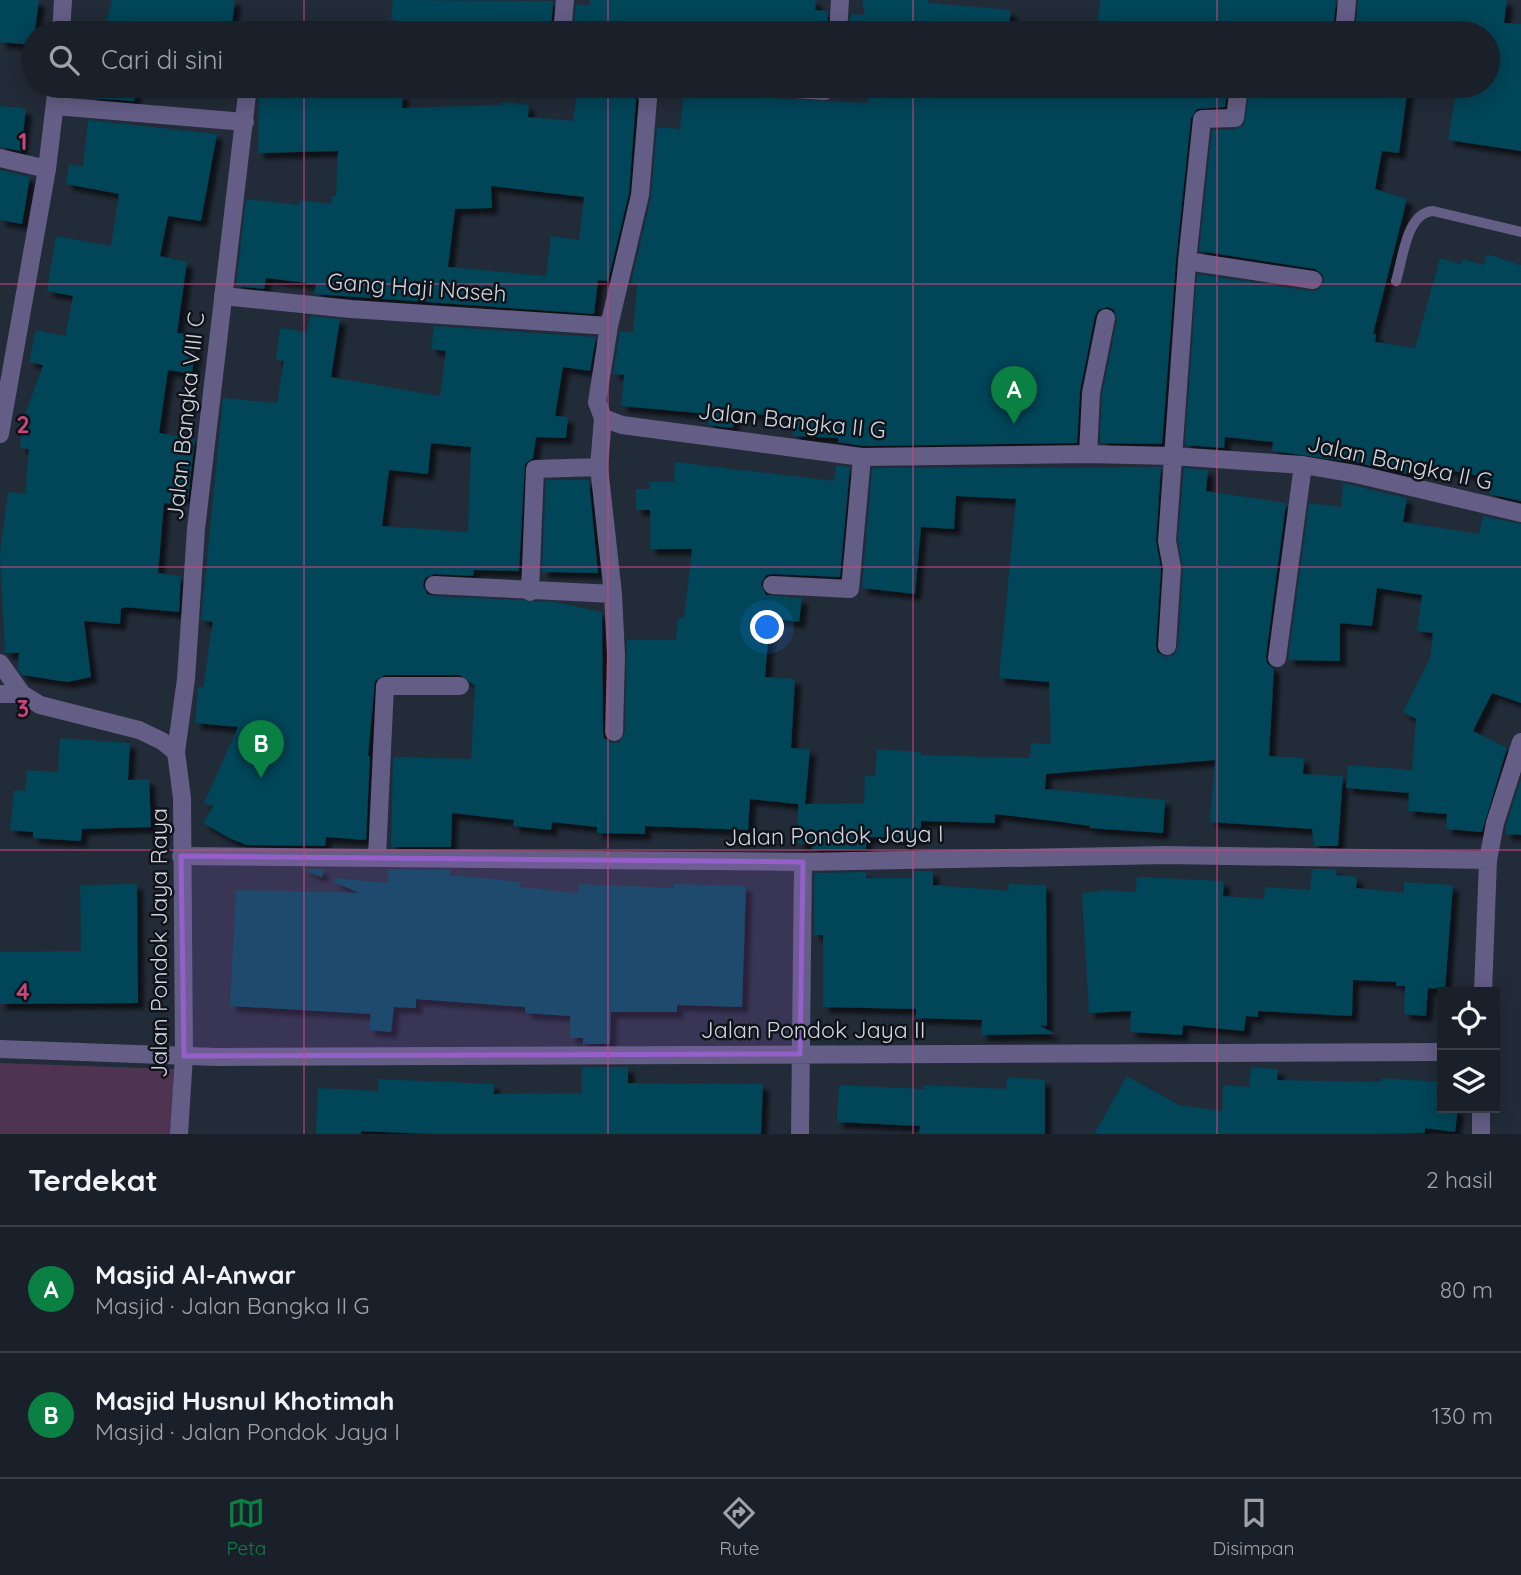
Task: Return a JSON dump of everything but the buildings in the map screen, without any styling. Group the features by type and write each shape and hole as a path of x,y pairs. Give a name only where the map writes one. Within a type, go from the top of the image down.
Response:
{"street":[{"path":"62,21 63,0"},
{"path":"563,21 565,0"},
{"path":"839,21 840,0"},
{"path":"1345,21 1347,0"},
{"path":"0,422 47,169 56,98"},
{"name":"Jalan Bangka VIII C","path":"176,752 186,679 196,529 247,98"},
{"path":"614,732 616,656 613,594 599,467 603,418 597,402 609,326 640,195 648,98"},
{"path":"1167,646 1171,568 1167,541 1187,261 1202,119 1235,118 1238,98"},
{"path":"55,106 245,122"},
{"path":"0,158 47,169"},
{"path":"1187,261 1313,280"},
{"name":"Gang Haji Naseh","path":"223,296 351,309 609,326"},
{"path":"1088,454 1091,393 1105,318"},
{"name":"Jalan Bangka II G","path":"603,418 622,425 862,457 1088,454 1173,456 1303,465 1356,474 1521,513"},
{"path":"772,585 850,589 862,457"},
{"path":"1277,658 1303,465"},
{"path":"530,592 535,469 599,467"},
{"path":"434,585 530,592 613,594"},
{"path":"0,663 22,694 40,705 139,730 162,741 176,752"},
{"path":"377,858 385,686 460,686"},
{"path":"0,694 22,694"},
{"path":"1483,987 1488,860 1495,823 1521,742"},
{"name":"Jalan Pondok Jaya Raya","path":"176,752 182,798 184,1056 180,1134"},
{"name":"Jalan Pondok Jaya I","path":"181,856 803,862 1166,855 1488,860"},
{"path":"800,1134 803,862"},
{"name":"Jalan Pondok Jaya II","path":"0,1049 184,1056 1437,1052"},
{"path":"1481,1113 1481,1134"}],"lane":[{"path":"1396,281 1415,219 1423,211 1521,232"}],"highlighted area":[{"path":"181,856 803,862 800,1054 184,1056"}],"shaded area":[{"path":"0,1063 174,1069 171,1134 0,1134"}],"place":[{"name":"Masjid Al-Anwar","path":"1014,424"},
{"name":"Masjid Husnul Khotimah","path":"261,778"}]}
